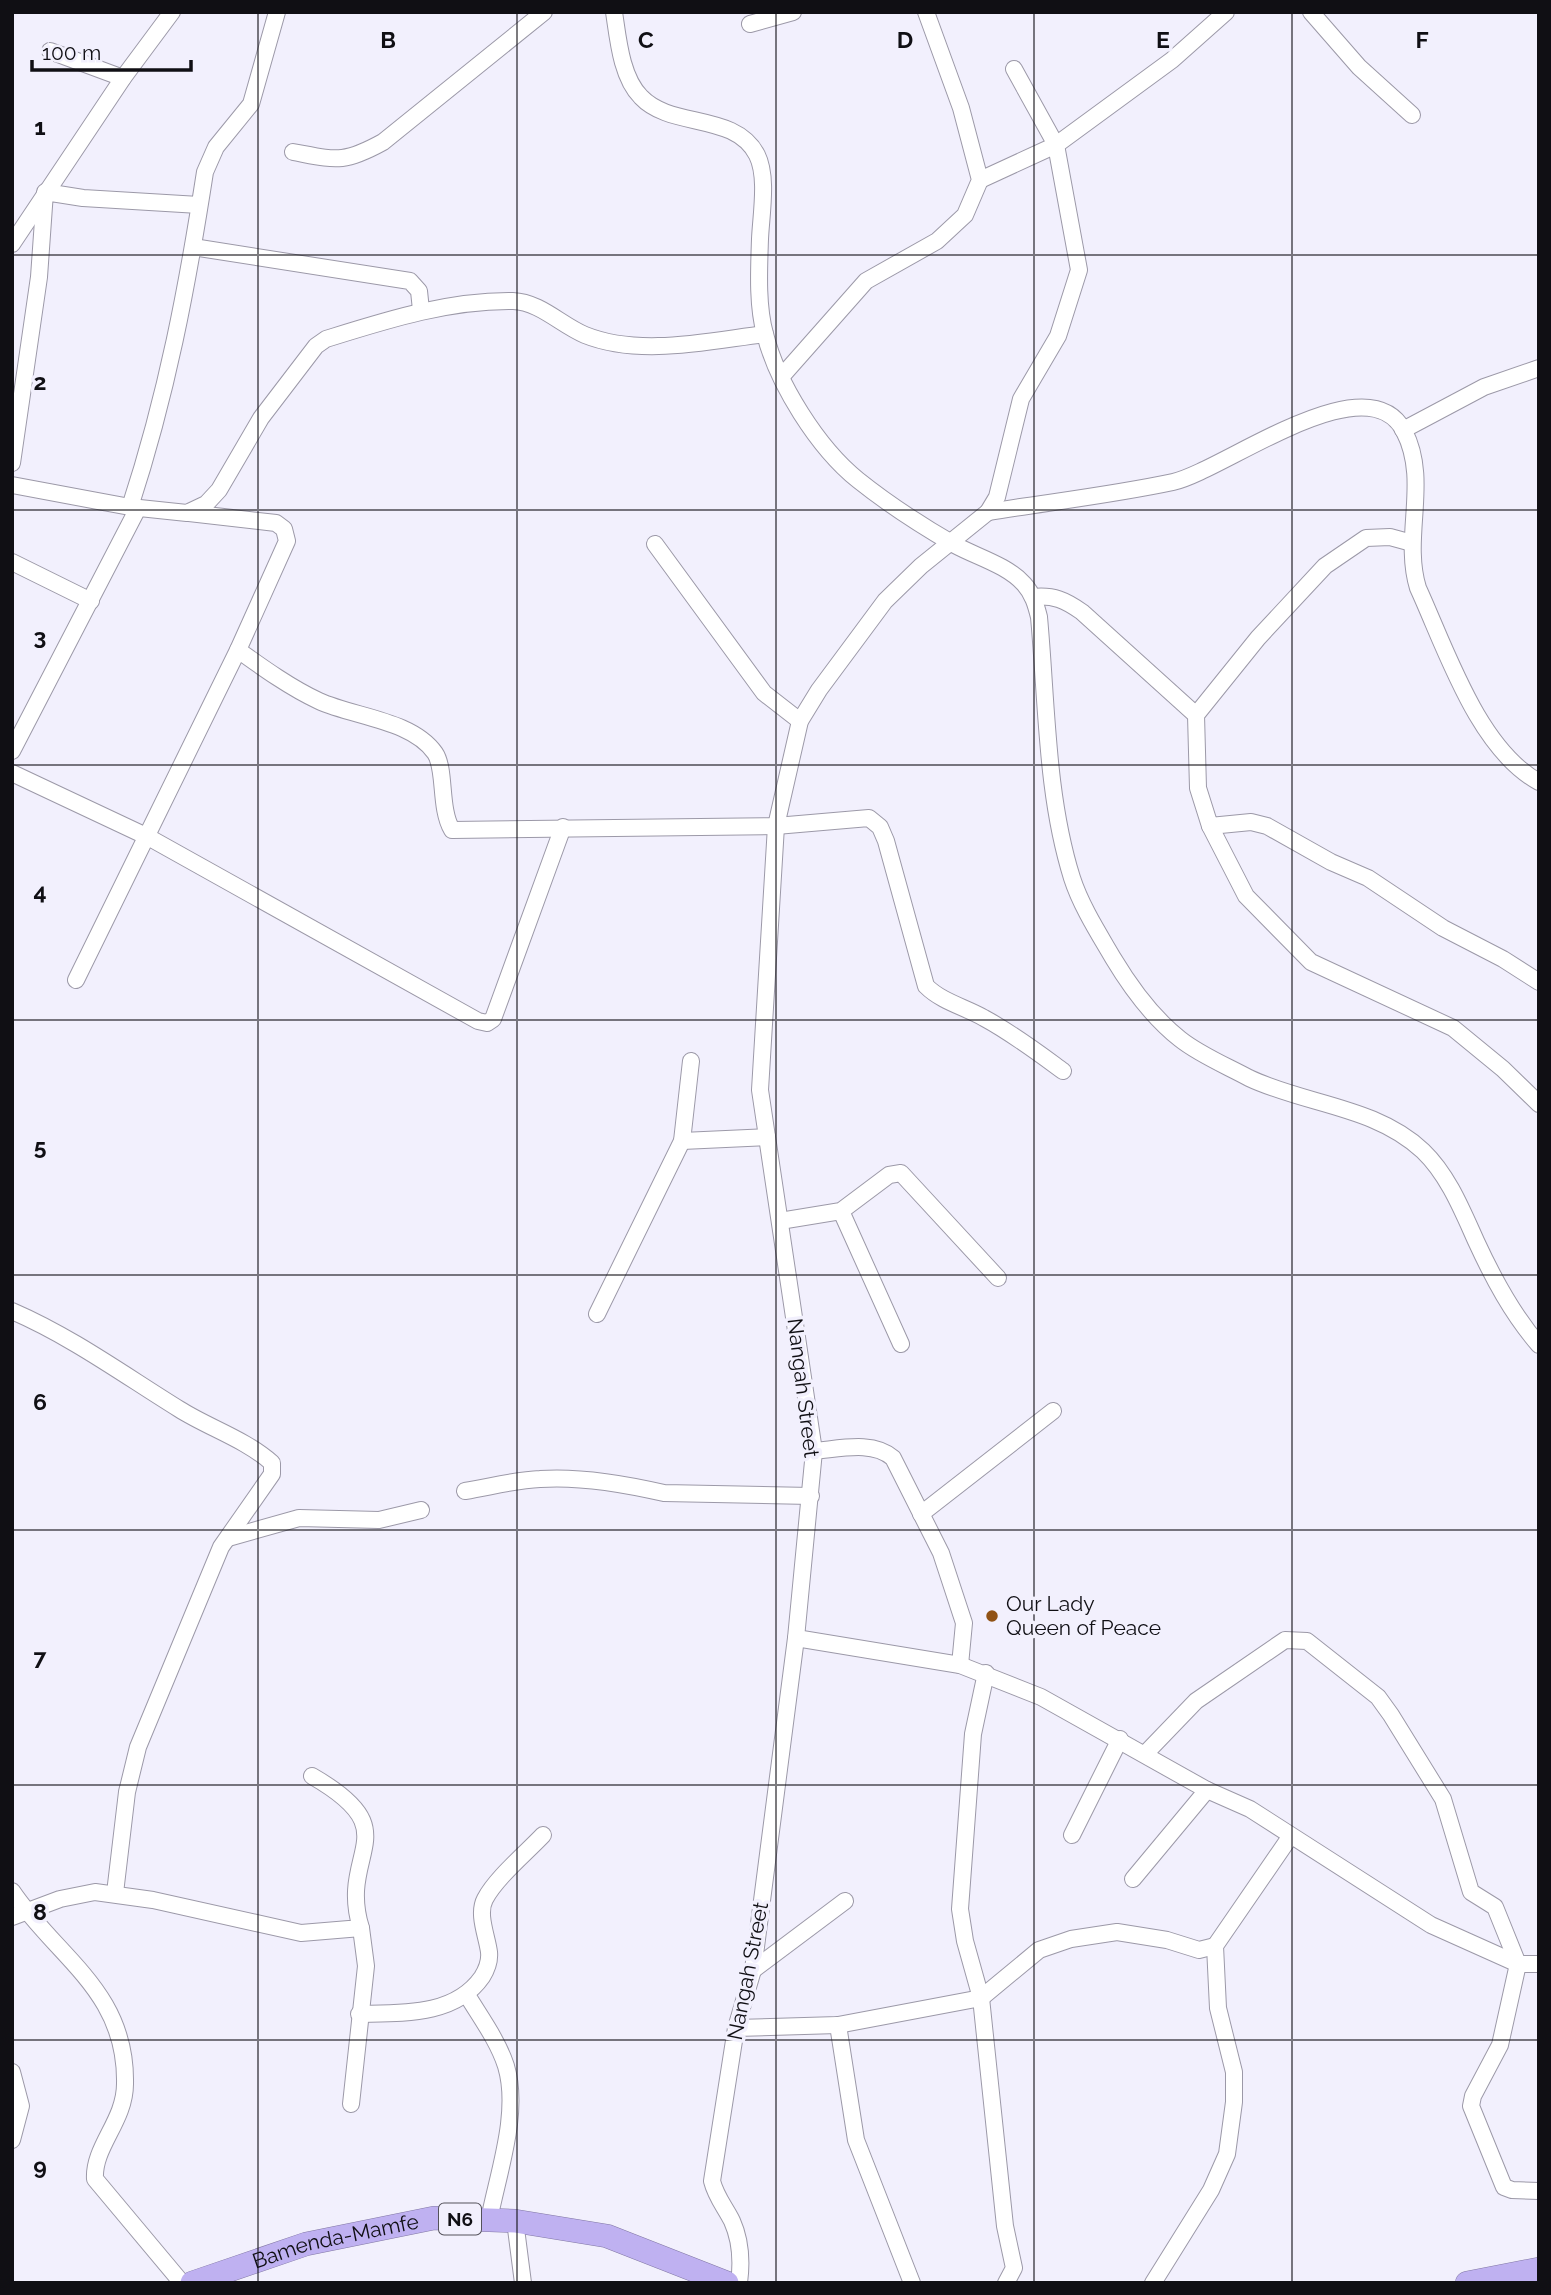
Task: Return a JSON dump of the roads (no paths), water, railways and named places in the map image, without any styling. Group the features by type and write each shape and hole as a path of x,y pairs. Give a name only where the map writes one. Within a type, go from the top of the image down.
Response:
{"highway":[{"name":"Bamenda-Mamfe","path":"192,2283 306,2244 371,2228 434,2218 515,2221 607,2236 727,2283"},
{"path":"1467,2283 1539,2269"}],"street":[{"path":"12,244 45,192 172,12"},
{"path":"12,751 91,601 134,507 174,352 205,172 216,147 251,104 277,12"},
{"path":"293,152 340,160 359,156 383,142 544,12"},
{"path":"614,12 620,47 632,83 641,98 659,109 731,131 748,143 758,156 761,173 760,256 765,334 782,376 806,419 855,477 952,543 1006,570 1022,582 1033,597 1039,617 1052,781 1060,832 1073,881 1128,983 1161,1023 1182,1041 1251,1079 1376,1121 1403,1135 1424,1152 1453,1193 1508,1304 1539,1345"},
{"path":"750,24 793,12"},
{"path":"782,376 866,281 937,242 965,215 980,180 961,108 926,12"},
{"path":"980,180 1056,145 1172,61 1226,12"},
{"path":"1311,12 1359,67 1412,115"},
{"path":"50,51 124,78"},
{"path":"988,512 997,497 1021,399 1058,336 1079,270 1056,145 1014,69"},
{"path":"45,192 83,198 200,205"},
{"path":"12,463 39,277 45,192"},
{"path":"193,247 410,281 419,291 421,310"},
{"path":"187,513 206,504 219,490 261,418 316,346 326,339 421,310 514,301 530,304 584,335 640,345 680,344 765,334"},
{"path":"1403,430 1484,387 1539,368"},
{"path":"988,512 1175,482 1210,470 1297,423 1329,412 1371,407 1392,418 1403,430 1417,469 1411,565 1418,588 1484,729 1507,758 1539,782"},
{"path":"12,485 134,507 276,523 284,530 287,541 238,650 76,980"},
{"name":"Nangah Street","path":"739,2283 740,2244 732,2220 715,2196 712,2181 736,2028 752,1970 796,1638 814,1451 767,1137 760,1073 776,826 800,721 851,643 885,601 921,566 988,512"},
{"path":"1412,543 1390,537 1366,538 1325,566 1258,638 1196,715 1198,788 1210,826 1247,896 1311,962 1452,1028 1503,1069 1539,1104"},
{"path":"655,544 764,693 800,721"},
{"path":"12,562 91,601"},
{"path":"1033,597 1050,596 1064,600 1082,612 1196,715"},
{"path":"238,650 319,701 408,732 425,743 437,755 445,818 452,830 776,826 869,818 880,827 926,986 935,995 983,1017 1017,1037 1063,1071"},
{"path":"12,773 148,837 466,1014 487,1023 493,1019 562,827"},
{"path":"1210,826 1251,821 1267,826 1331,862 1368,878 1443,928 1503,959 1539,982"},
{"path":"597,1314 682,1141 691,1061"},
{"path":"682,1141 767,1137"},
{"path":"780,1221 842,1211 889,1175 901,1173 998,1278"},
{"path":"842,1211 901,1344"},
{"path":"12,1311 75,1342 181,1411 259,1452 271,1463 272,1474 228,1538 138,1746 127,1793 115,1893"},
{"path":"920,1514 1053,1412"},
{"path":"814,1451 882,1449 893,1458 940,1553 964,1623 960,1665"},
{"path":"465,1491 539,1479 560,1479 644,1487 664,1493 811,1496"},
{"path":"228,1538 299,1518 379,1520 421,1510"},
{"path":"796,1638 960,1665 986,1673 1041,1697 1207,1790 1250,1809 1431,1925 1518,1964 1539,1964"},
{"path":"1145,1754 1181,1714 1285,1640 1307,1641 1378,1697 1443,1799 1471,1892 1495,1907 1518,1964 1500,2045 1473,2096 1471,2106 1504,2186 1512,2190 1539,2191"},
{"path":"986,1673 973,1734 960,1909 965,1941 981,1998 1005,2226 1014,2268 1006,2283"},
{"path":"1072,1835 1120,1739"},
{"path":"312,1776 343,1794 365,1823 366,1841 354,1891 354,1905 361,1928 366,1966 351,2104"},
{"path":"1133,1879 1207,1790"},
{"path":"359,2014 428,2008 467,1995 487,1969 489,1962 483,1920 485,1898 543,1835"},
{"path":"1153,2283 1210,2189 1227,2154 1234,2102 1234,2072 1218,2008 1215,1947 1290,1837"},
{"path":"12,1891 19,1914 94,1985 109,2011 121,2048 125,2084 122,2111 94,2164 94,2179 181,2283"},
{"path":"19,1914 60,1899 95,1892 115,1893 301,1933 361,1928"},
{"path":"752,1970 845,1901"},
{"path":"736,2028 838,2025 981,1998 1039,1951 1071,1939 1118,1933 1167,1940 1199,1950 1215,1947"},
{"path":"467,1995 496,2044 506,2067 510,2093 508,2121 489,2220"},
{"path":"838,2025 856,2140 912,2283"},
{"path":"12,2073 21,2106 12,2140"},
{"path":"515,2221 523,2283"}],"place":[{"name":"Our Lady Queen of Peace","path":"992,1616"}]}
